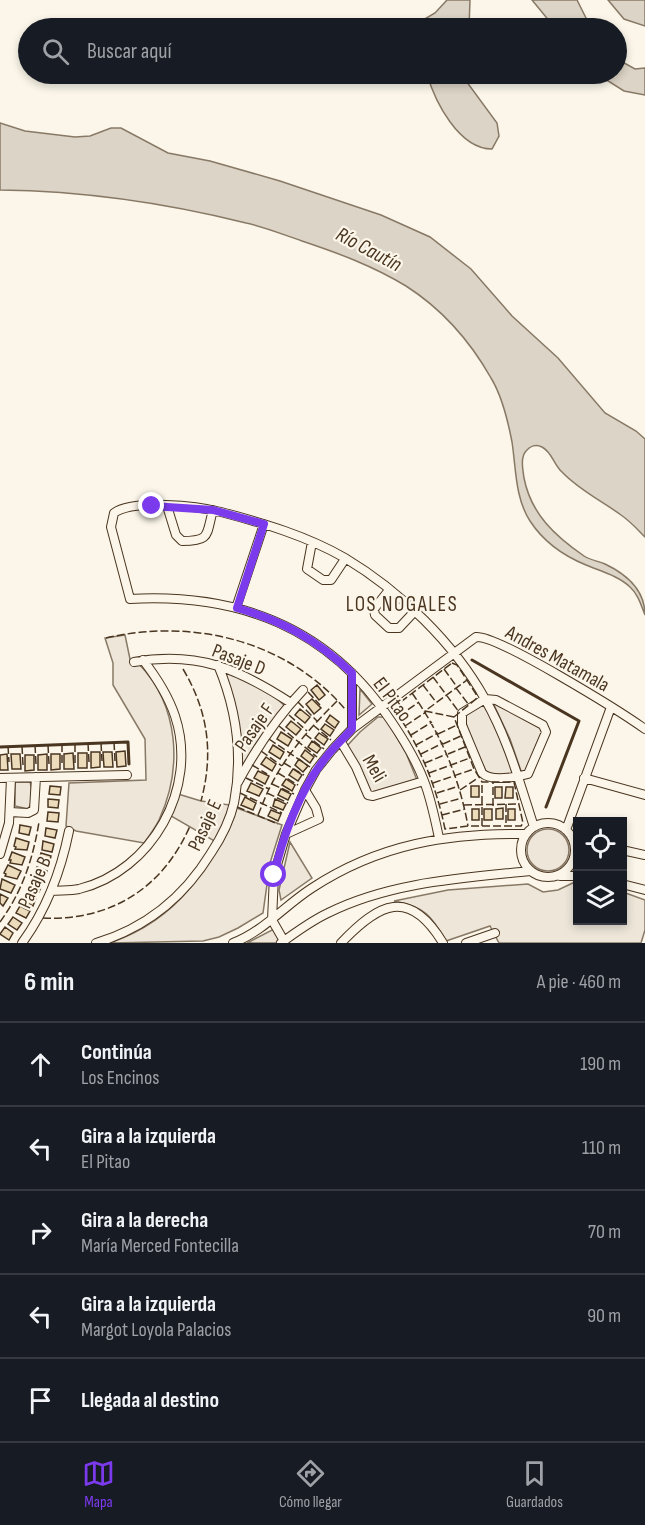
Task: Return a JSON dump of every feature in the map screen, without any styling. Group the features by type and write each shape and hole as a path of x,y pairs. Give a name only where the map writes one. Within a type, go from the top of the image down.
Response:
{"street":[{"name":"El Pitao","path":"167,506 121,508 114,513 111,527 129,599 161,597 192,599 237,608 282,624 326,650 352,673 381,706 411,754 424,781 439,838"},
{"path":"213,510 204,539 182,541 176,535 167,506 213,510 264,524 312,542 345,559 415,611 453,653 485,699 500,729 534,827"},
{"path":"237,608 264,524"},
{"path":"312,542 306,569 323,580 331,580 345,559"},
{"path":"389,590 374,609 375,615 389,628 399,628 415,611"},
{"name":"Andres Matamala","path":"273,920 274,875 286,834 305,790 324,760 352,729 476,637 501,644 645,729"},
{"name":"Pasaje D","path":"51,891 77,890 98,883 117,872 135,859 150,843 163,825 172,805 179,784 181,762 176,718 157,678 139,661 183,659 218,665 262,683 291,703"},
{"name":"Pasaje E","path":"96,943 127,932 145,922 179,895 193,880 225,828 234,805 238,734 228,688 218,665"},
{"path":"352,673 352,729"},
{"name":"Pasaje F","path":"236,786 257,749 303,690"},
{"path":"485,699 496,700 543,725 546,732 532,770 528,774 517,777 486,776 462,725 462,713 485,699"},
{"path":"566,830 611,707"},
{"name":"Meli","path":"340,742 356,767 368,795 373,796 424,781"},
{"path":"0,778 127,775"},
{"path":"0,854 10,812 11,777"},
{"path":"10,812 28,813 34,810 36,777"},
{"path":"584,777 645,795"},
{"path":"286,834 319,819 316,808 305,790"},
{"path":"573,839 566,830 553,824 543,824 534,827 526,834 521,853 530,871 539,876 549,878 573,876"},
{"name":"Pasaje B","path":"22,943 51,891 65,854 69,831"},
{"path":"233,943 251,935 273,920 297,898 343,870 390,850 439,838 474,834 526,834"},
{"path":"627,850 645,855"},
{"path":"559,876 573,862"},
{"path":"273,920 283,942 327,913 374,896 454,879 530,871"},
{"path":"627,885 645,890"},
{"path":"341,943 370,915 389,908 401,907 417,912 426,918 443,943"},
{"path":"466,943 495,933"}],"shaded area":[{"path":"125,635 131,664 139,664 152,681 169,718 173,738 172,780 167,800 159,820 144,843 76,831 66,826 69,783 146,780 145,739 113,685 113,663 105,638"},
{"path":"222,669 270,693 285,706 255,745 241,768 239,730"},
{"path":"360,689 372,704 359,715"},
{"path":"483,703 504,746 512,772 509,775 486,772 464,722 464,717"},
{"path":"496,703 541,726 542,733 526,773 521,771 510,739 494,705"},
{"path":"378,717 386,719 406,753 417,780 371,793 347,746"},
{"path":"30,781 32,792 28,809 15,806 15,782"},
{"path":"178,794 201,801 230,805 216,842 171,816"},
{"path":"237,808 282,825 270,863 263,913 219,937 203,941 110,943 135,933 173,906 202,872"},
{"path":"548,829 563,835 569,850 563,865 548,871 533,865 527,850 533,835"},
{"path":"290,842 312,878 281,900 279,890"},
{"path":"573,883 573,925 627,925 627,893 645,900 645,930 641,943 499,943 490,926 446,941 431,918 420,909 394,901 448,890 528,884 543,892 558,890"},
{"path":"272,930 279,938 276,943 247,943"}],"water":[{"path":"447,0 470,0 469,18 426,18 435,13"},
{"path":"532,0 577,0 586,18 547,18"},
{"path":"608,0 645,0 645,26 623,18"},
{"path":"627,65 635,69 645,68 645,95 624,91 613,84 627,84"},
{"path":"468,84 497,123 499,136 492,149 480,147 459,133 442,110 431,85"},
{"name":"Río Cautín","path":"0,123 25,131 75,137 90,136 111,128 121,128 168,153 210,161 280,181 381,215 430,237 471,269 512,316 558,358 605,413 636,431 645,439 645,537 624,517 569,478 542,447 535,446 528,449 524,454 522,464 527,491 532,503 546,523 584,556 605,564 627,578 642,598 645,615 635,593 626,583 562,552 541,535 530,521 521,503 509,426 495,385 483,364 454,327 419,295 394,279 355,260 253,225 124,199 0,190"}],"building":[{"path":"317,685 325,695 319,700 311,690"},
{"path":"312,699 321,708 314,714 306,704"},
{"path":"300,709 310,717 305,723 295,715"},
{"path":"330,715 339,722 335,728 326,721"},
{"path":"291,721 301,729 296,735 286,727"},
{"path":"325,724 334,730 330,736 321,729"},
{"path":"281,732 292,739 288,746 277,739"},
{"path":"319,733 328,739 324,745 315,738"},
{"path":"312,741 321,748 317,753 308,747"},
{"path":"273,745 284,752 280,759 269,752"},
{"path":"305,750 314,757 310,763 301,756"},
{"path":"125,751 126,766 117,767 116,752"},
{"path":"91,752 100,752 100,767 91,768"},
{"path":"103,752 112,752 113,767 104,767"},
{"path":"73,753 74,769 64,769 64,754"},
{"path":"78,753 87,753 87,768 78,768"},
{"path":"7,754 8,770 0,770 0,755"},
{"path":"11,754 20,754 21,769 12,769"},
{"path":"47,754 47,770 38,770 38,755"},
{"path":"51,754 60,754 60,769 51,770"},
{"path":"25,755 34,755 34,770 25,771"},
{"path":"266,757 276,764 272,771 261,764"},
{"path":"299,759 308,766 303,772 295,765"},
{"path":"293,769 302,775 298,781 289,775"},
{"path":"258,771 269,776 265,784 254,778"},
{"path":"286,779 295,785 292,791 282,785"},
{"path":"251,783 263,789 259,796 247,791"},
{"path":"50,786 61,787 60,795 49,794"},
{"path":"471,786 479,786 479,797 471,797"},
{"path":"495,787 502,787 502,798 495,798"},
{"path":"506,787 513,787 513,798 505,798"},
{"path":"281,789 291,794 288,800 278,795"},
{"path":"245,797 256,803 253,810 241,805"},
{"path":"48,799 59,800 58,808 48,807"},
{"path":"275,799 286,804 283,810 273,806"},
{"path":"503,808 503,819 496,819 496,809"},
{"path":"472,809 479,809 479,820 472,820"},
{"path":"484,809 492,809 492,820 484,820"},
{"path":"508,809 515,809 515,820 508,820"},
{"path":"271,810 281,814 278,821 268,816"},
{"path":"48,812 59,813 58,822 47,821"},
{"path":"20,825 31,827 29,835 19,833"},
{"path":"46,828 57,830 55,838 45,836"},
{"path":"16,838 29,842 27,850 15,849"},
{"path":"43,841 54,844 52,852 42,850"},
{"path":"12,852 25,857 22,865 10,863"},
{"path":"41,853 51,856 49,864 39,861"},
{"path":"8,865 21,871 17,879 5,876"},
{"path":"37,867 47,871 44,878 34,875"},
{"path":"2,879 15,885 11,893 0,889"},
{"path":"32,880 42,884 39,892 29,888"},
{"path":"27,893 36,898 33,906 23,901"},
{"path":"0,894 8,898 3,906 0,903"},
{"path":"20,906 30,911 26,918 16,913"},
{"path":"13,917 22,923 17,930 8,924"},
{"path":"5,927 13,933 9,940 0,934"}],"fence":[{"path":"106,638 139,632 171,631 204,633 236,640 266,651 295,666 321,685 345,709"},
{"path":"452,663 457,665 476,694 476,699 454,717 474,769 482,782 514,782 523,823 521,826 468,826 445,829 426,766 412,737 394,709 452,663"},
{"path":"183,669 198,701 206,733 207,766 201,801"},
{"path":"444,669 457,687"},
{"path":"433,677 459,712"},
{"path":"454,717 425,711 467,680"},
{"path":"423,685 436,702"},
{"path":"456,688 469,705"},
{"path":"308,692 320,705"},
{"path":"412,693 432,724 448,756 460,790 468,826"},
{"path":"258,815 276,776 291,753 338,700"},
{"path":"298,702 317,721"},
{"path":"399,716 419,702"},
{"path":"405,726 426,712"},
{"path":"289,715 307,731"},
{"path":"411,735 432,722"},
{"path":"313,725 331,740"},
{"path":"438,734 457,725"},
{"path":"279,726 317,757"},
{"path":"416,745 438,733"},
{"path":"305,734 324,749"},
{"path":"443,744 461,736"},
{"path":"269,739 310,767"},
{"path":"114,742 115,761"},
{"path":"88,743 89,762"},
{"path":"101,743 102,761"},
{"path":"421,754 443,743"},
{"path":"62,744 62,763"},
{"path":"75,744 75,763"},
{"path":"35,745 36,764"},
{"path":"48,745 49,764"},
{"path":"8,746 9,762"},
{"path":"22,746 23,765"},
{"path":"448,754 465,747"},
{"path":"261,751 282,766"},
{"path":"425,763 447,754"},
{"path":"429,773 470,758"},
{"path":"284,763 304,775"},
{"path":"252,765 267,774"},
{"path":"433,783 474,769"},
{"path":"278,773 298,785"},
{"path":"246,778 269,789"},
{"path":"460,790 478,778"},
{"path":"482,782 482,826"},
{"path":"493,782 493,806"},
{"path":"272,784 294,794"},
{"path":"437,793 459,786"},
{"path":"240,793 282,813"},
{"path":"267,793 288,803"},
{"path":"440,804 462,798"},
{"path":"506,804 506,826"},
{"path":"464,805 519,804"},
{"path":"237,807 278,824"},
{"path":"442,815 465,809"},
{"path":"0,922 15,899 26,875 39,822"},
{"path":"43,918 91,914 112,907 132,896 150,883 165,867 179,848 190,826"}],"wall":[{"path":"472,660 579,721 546,807"},
{"path":"0,747 128,742 129,764"}],"district":[{"name":"LOS NOGALES","path":"402,604"}],"route":[{"path":"152,506 213,510 264,524 237,608 282,624 312,640 352,673 352,729 332,750 310,780 281,847 274,875"}]}
